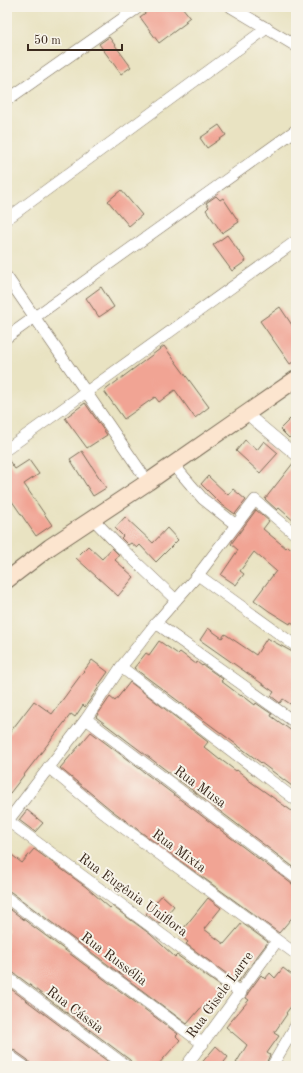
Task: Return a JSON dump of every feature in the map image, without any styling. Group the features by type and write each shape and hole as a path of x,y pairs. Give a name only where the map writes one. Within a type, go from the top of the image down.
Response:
{"main road":[{"path":"7,580 50,547 148,482 296,379"}],"street":[{"path":"7,100 139,7"},
{"path":"231,7 296,46"},
{"path":"7,219 267,28"},
{"path":"7,337 296,130"},
{"path":"7,449 296,241"},
{"path":"7,277 148,482"},
{"path":"247,414 296,455"},
{"path":"173,464 203,499 236,525"},
{"path":"8,822 48,767 86,719 121,667 156,623 198,575 254,500 296,535"},
{"path":"93,519 176,600"},
{"path":"198,575 296,646"},
{"path":"156,623 296,723"},
{"path":"121,667 296,800"},
{"name":"Rua Musa","path":"86,719 154,772 201,805 296,878"},
{"name":"Rua Mixta","path":"48,767 106,815 296,954"},
{"name":"Rua Eugênia Uniflora","path":"8,822 241,993"},
{"name":"Rua Russélia","path":"7,898 203,1044"},
{"name":"Rua Gisele Larre","path":"186,1066 241,993 277,941"},
{"name":"Rua Cássia","path":"7,977 126,1066"},
{"path":"272,1066 296,1025"},
{"path":"7,1054 24,1066"}],"building":[{"path":"153,7 182,7 190,17 185,21 187,22 159,43 140,17"},
{"path":"109,37 131,67 121,74 99,44"},
{"path":"219,125 226,135 207,148 200,138"},
{"path":"121,190 142,215 129,226 108,201"},
{"path":"216,196 220,200 223,198 239,222 222,233 206,210 209,207 206,203"},
{"path":"227,235 246,261 232,271 213,245"},
{"path":"101,287 114,307 99,317 86,298"},
{"path":"280,307 296,331 296,360 290,364 260,321"},
{"path":"164,346 209,407 195,418 175,390 159,402 155,397 124,419 104,391"},
{"path":"85,403 107,435 87,448 65,418"},
{"path":"290,419 296,425 296,431 289,438 280,429"},
{"path":"245,440 257,450 264,441 278,453 260,473 236,451"},
{"path":"82,451 106,488 93,496 70,459"},
{"path":"7,458 15,469 29,460 39,474 24,484 52,525 36,536 7,494"},
{"path":"294,462 296,462 296,523 279,508 277,510 265,499"},
{"path":"208,476 228,495 233,489 246,500 235,514 221,504 201,484"},
{"path":"256,510 269,521 263,529 286,548 288,546 296,553 296,625 291,622 290,624 254,600 276,571 254,552 240,571 244,574 236,585 221,575 238,550 231,544"},
{"path":"125,517 153,543 167,528 178,540 156,562 140,545 137,548 131,543 128,545 121,538 123,536 115,528"},
{"path":"88,546 102,559 112,548 119,555 115,560 134,577 118,596 76,558"},
{"path":"208,628 222,638 225,634 256,655 267,638 296,654 296,708 283,699 280,703 271,696 274,692 200,640"},
{"path":"159,641 178,654 180,652 196,664 197,662 202,666 203,665 223,679 221,681 241,696 242,695 255,705 256,703 272,714 271,716 296,734 296,789 134,668 146,653 149,655"},
{"path":"92,660 108,672 98,686 99,687 85,707 83,705 75,717 71,714 7,797 7,736 34,701 52,714"},
{"path":"130,682 208,742 204,747 220,760 236,771 237,770 247,779 296,814 296,869 96,717 110,697 115,701"},
{"path":"91,732 292,884 296,885 296,913 279,933 110,809 60,768"},
{"path":"27,810 43,823 35,832 19,820"},
{"path":"34,849 86,887 110,908 112,906 150,934 175,957 177,955 223,988 207,1007 204,1004 187,1024 11,892 7,891 7,851 22,863"},
{"path":"162,895 174,906 159,924 146,914"},
{"path":"208,898 221,908 204,929 224,944 242,923 268,942 238,982 186,944 188,942 179,934"},
{"path":"7,907 178,1034 176,1036 180,1040 157,1066 133,1066 130,1060 11,971 7,970"},
{"path":"283,968 296,978 296,1000 274,1033 279,1036 267,1053 270,1055 265,1066 242,1066 236,1063 247,1045 226,1027 249,1000 246,998 248,993 261,975 265,979 270,973 275,978"},
{"path":"7,986 114,1066 31,1066 28,1060 11,1048 7,1047"},
{"path":"216,1046 228,1057 221,1066 199,1066"}]}
